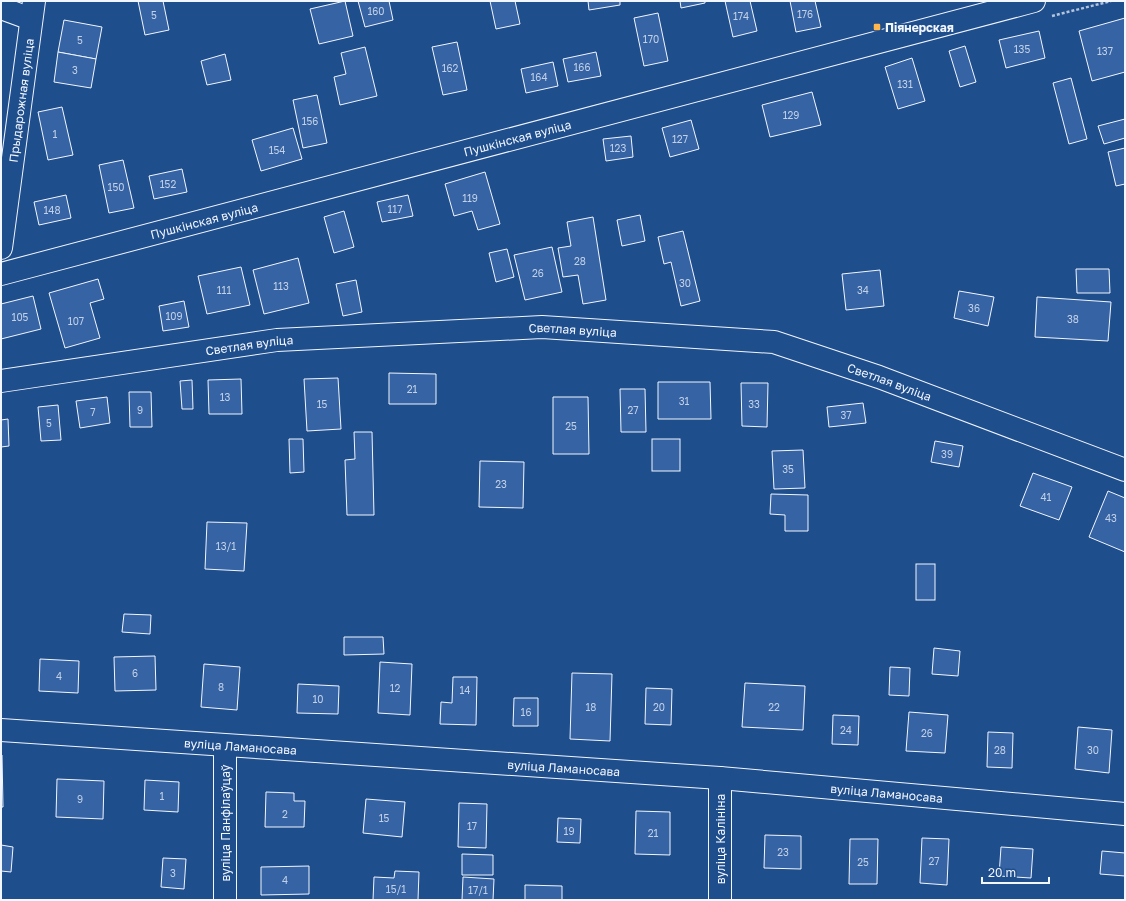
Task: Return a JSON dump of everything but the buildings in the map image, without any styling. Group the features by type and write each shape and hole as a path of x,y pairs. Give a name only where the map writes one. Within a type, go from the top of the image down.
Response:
{"street":[{"name":"Пушкінская вуліца","path":"1,274 1034,1"},
{"path":"1,8 32,10"},
{"name":"Прыдарожная вуліца","path":"1,248 32,10"},
{"name":"Светлая вуліца","path":"1,381 277,340 542,327 774,342 879,377 1125,470"},
{"name":"вуліца Ламаносава","path":"1,730 720,778 1125,814"},
{"name":"вуліца Панфілаўцаў","path":"225,746 225,900"},
{"name":"вуліца Калініна","path":"720,778 720,900"}],"place":[{"name":"Піянерская","path":"877,27"}]}
